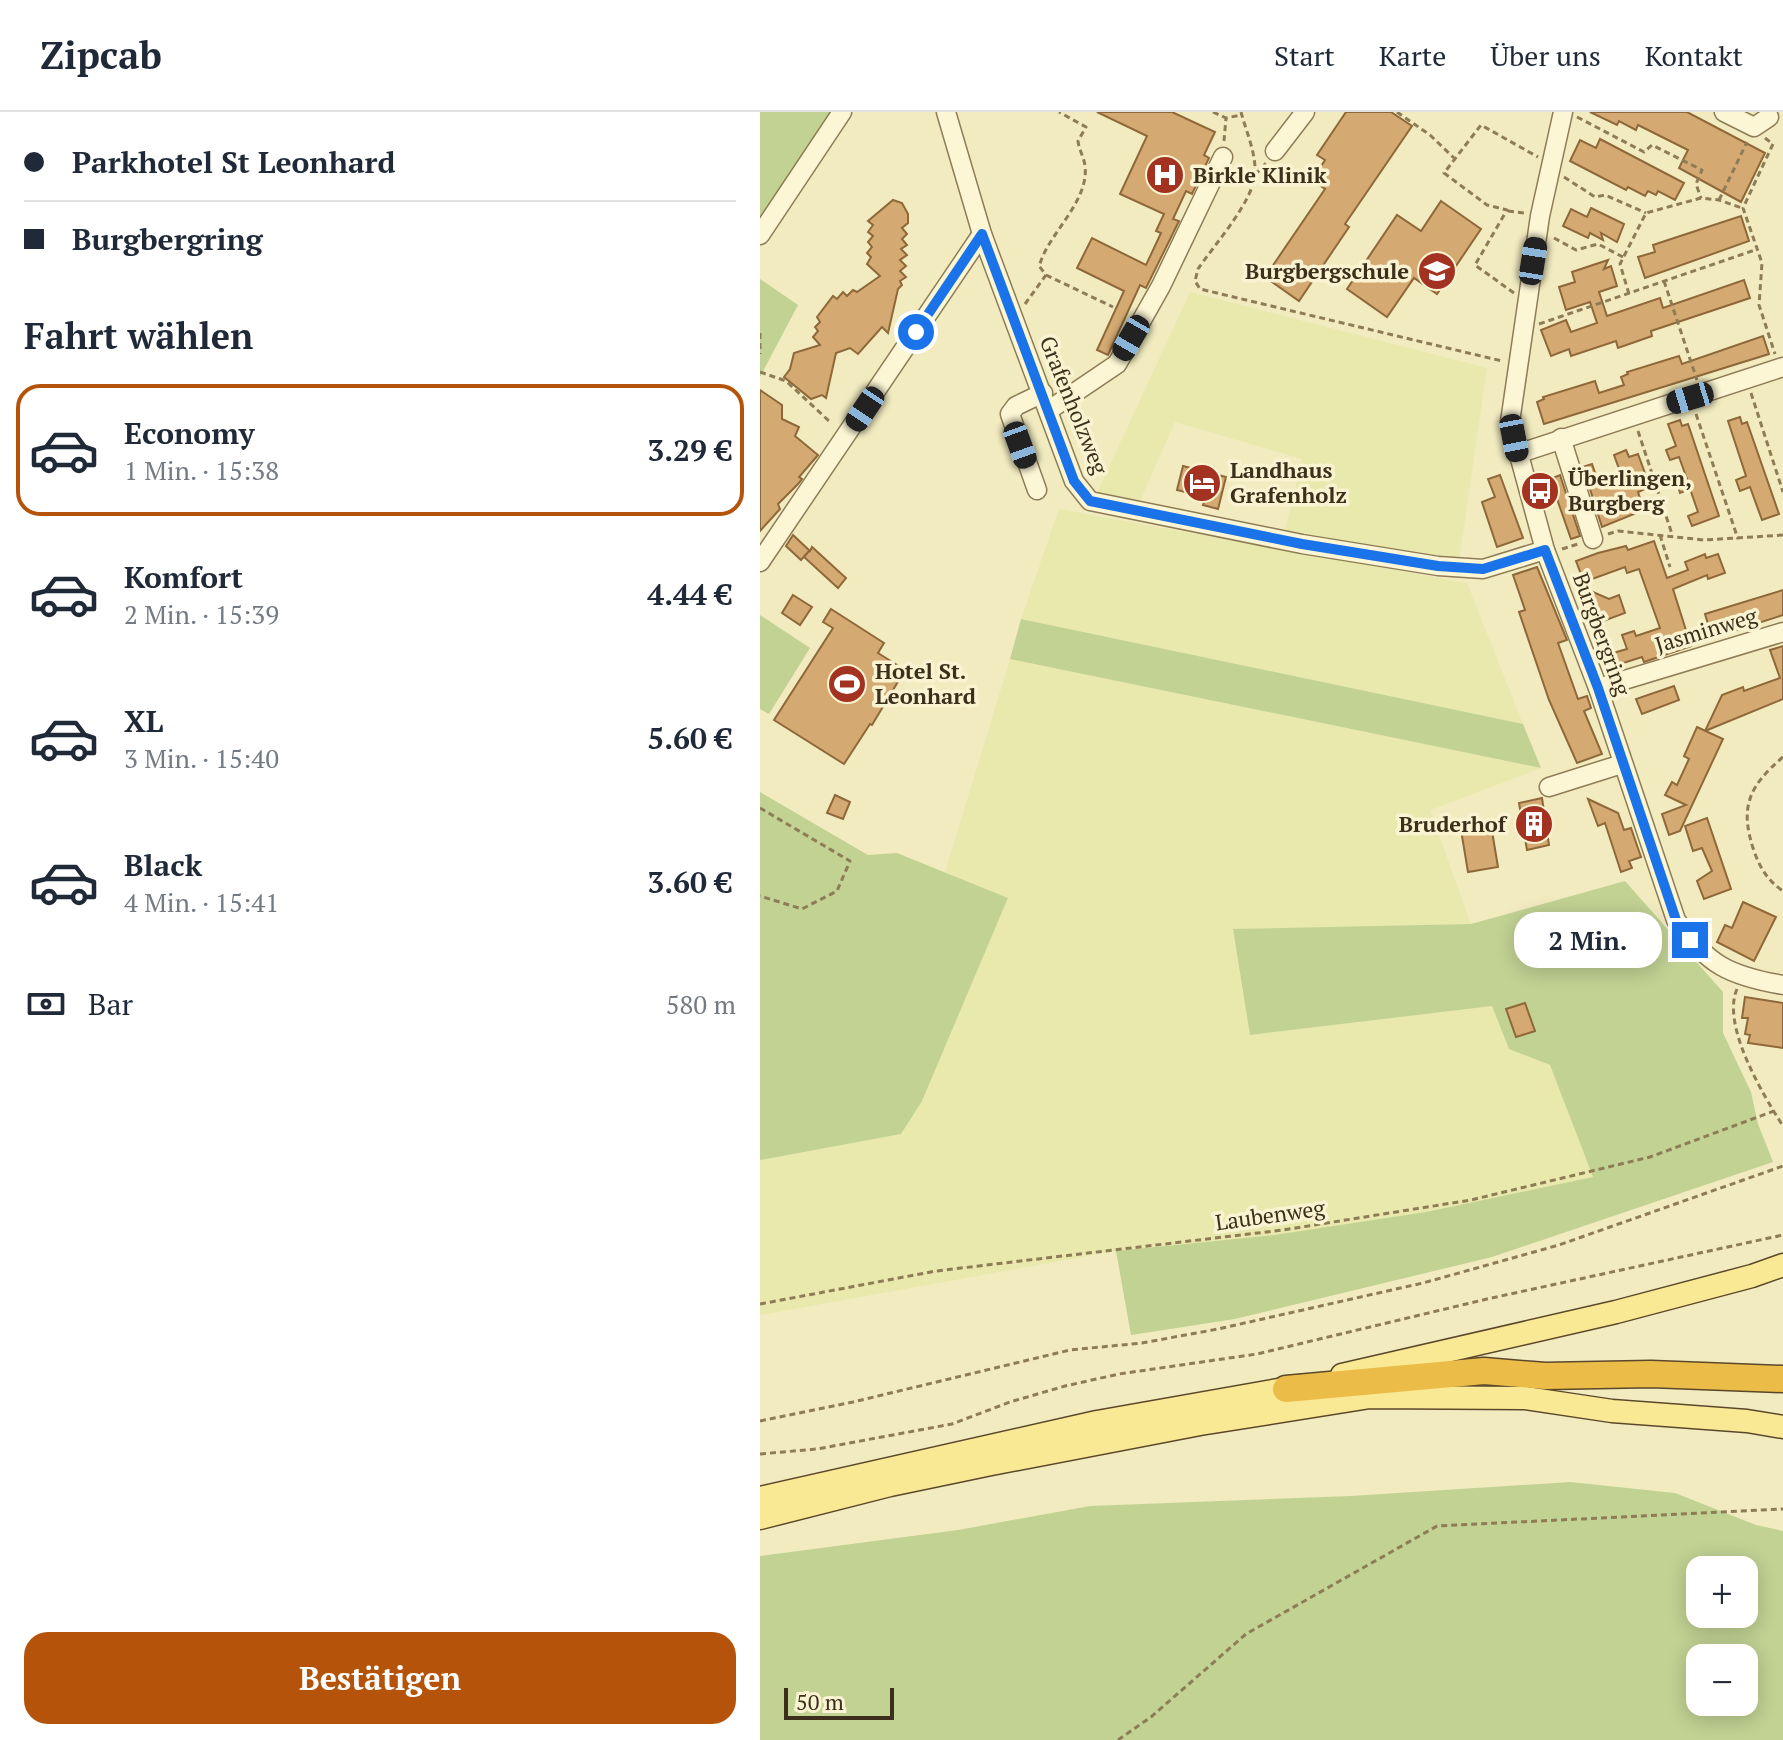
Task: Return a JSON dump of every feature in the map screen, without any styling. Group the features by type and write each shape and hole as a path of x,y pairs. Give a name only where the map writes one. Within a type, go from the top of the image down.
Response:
{"highway":[{"path":"1286,1389 1484,1371 1545,1376 1651,1374 1783,1379"},
{"path":"1370,1397 1488,1386 1545,1376"}],"main road":[{"path":"760,1498 1097,1422 1286,1389 1586,1319 1752,1276 1783,1265"},
{"path":"760,1518 890,1485 991,1464 1200,1424 1370,1397 1525,1398 1612,1411 1747,1421 1783,1427"}],"street":[{"path":"760,235 842,112"},
{"name":"Grafenholzweg","path":"946,112 982,234 1074,481 1090,501 1302,544 1438,566 1483,569 1546,552"},
{"path":"1275,151 1305,112"},
{"path":"1724,112 1762,122"},
{"name":"Burgbergring","path":"1563,118 1546,185 1526,302 1510,422 1517,454 1546,552 1598,688 1676,920 1700,950 1742,978 1783,985"},
{"path":"1037,490 1010,414 1016,406 1046,401 1117,364 1161,286 1223,157"},
{"path":"764,557 982,234"},
{"path":"1517,454 1781,368"},
{"path":"1561,438 1593,539"},
{"name":"Jasminweg","path":"1598,688 1783,632"},
{"path":"1549,787 1622,764"}],"path":[{"path":"1059,112 1086,127 1078,141 1085,164 1084,180 1079,198 1039,266 1046,275 1113,307"},
{"path":"1213,112 1226,118 1241,113 1254,155 1255,175 1247,197 1198,269 1195,281 1200,289 1499,358 1508,366 1519,368"},
{"path":"1397,112 1430,135 1454,158"},
{"path":"1223,157 1226,118"},
{"path":"1563,118 1644,152 1652,145 1702,170 1696,184 1701,198"},
{"path":"1719,200 1762,122"},
{"path":"1762,122 1773,144 1743,208 1762,263 1759,305 1781,368"},
{"path":"1526,302 1475,265 1507,210 1487,205 1444,173 1481,125 1540,159"},
{"path":"1546,185 1555,187 1557,174 1595,197 1605,195 1646,213 1701,198 1743,208"},
{"path":"1629,294 1620,264 1646,213"},
{"path":"1537,230 1576,250 1598,244 1623,257"},
{"path":"1554,320 1755,250"},
{"path":"1014,320 1046,275"},
{"path":"1664,281 1738,539"},
{"path":"760,333 760,354"},
{"path":"760,372 786,381 829,421"},
{"path":"1747,381 1783,492"},
{"path":"1634,416 1672,536"},
{"path":"1546,552 1618,531 1704,540 1783,535"},
{"path":"1660,535 1670,567"},
{"path":"1783,757 1764,773 1746,810 1748,834 1758,862 1770,882 1783,891"},
{"path":"760,808 850,861 837,891 802,909 765,899 760,894"},
{"path":"1742,978 1733,998 1735,1024 1750,1067 1783,1126"},
{"name":"Laubenweg","path":"760,1304 936,1271 1283,1230 1458,1202 1650,1157 1774,1111"},
{"path":"760,1421 868,1399 1070,1350 1142,1343 1218,1329 1423,1283 1559,1245 1783,1166"},
{"path":"760,1454 817,1449 952,1424 1065,1386 1119,1374 1257,1354 1487,1299 1783,1235"},
{"path":"1118,1740 1151,1717 1246,1634 1437,1526 1783,1509"}],"shaded area":[{"path":"1190,292 1487,368 1459,562 1284,535 1302,459 1175,422 1138,505 1097,493"},
{"path":"1059,509 1467,583 1523,724 1021,619"},
{"path":"1010,659 1541,768 1430,810 1471,924 1233,930 1250,1035 1492,1006 1509,1049 1550,1065 1593,1177 1426,1212 1274,1235 1116,1251 760,1315 760,1160 901,1134 922,1101 1008,898 945,872"}],"green space":[{"path":"760,112 833,112 760,222"},
{"path":"760,279 798,305 760,377"},
{"path":"760,615 810,648 769,714 760,709"},
{"path":"1021,619 1523,724 1541,768 1010,659"},
{"path":"760,792 868,855 897,853 1008,898 922,1101 901,1134 760,1160"},
{"path":"1625,881 1723,992 1723,1033 1751,1092 1758,1124 1773,1162 1492,1257 1235,1319 1131,1335 1116,1251 1274,1235 1426,1212 1593,1177 1550,1065 1509,1049 1492,1006 1250,1035 1233,929 1471,924"},
{"path":"1570,1482 1675,1493 1756,1525 1783,1531 1783,1740 760,1740 760,1556 958,1530 1090,1506 1351,1496"}],"building":[{"name":"Birkle Klinik","path":"1097,112 1172,112 1215,132 1204,155 1209,158 1192,194 1186,191 1173,219 1179,221 1146,288 1140,285 1108,355 1097,350 1124,291 1077,268 1092,238 1146,265 1161,233 1156,231 1164,214 1120,194 1147,136"},
{"path":"1346,112 1391,112 1412,126 1345,224 1349,227 1299,301 1265,277 1325,189 1312,180 1325,160 1317,155"},
{"path":"1590,112 1687,112 1765,153 1741,202 1679,168 1688,150 1638,125 1636,130 1619,121 1617,125"},
{"path":"1600,139 1684,183 1675,200 1658,191 1656,195 1648,191 1645,196 1628,187 1626,190 1570,161 1580,140 1596,148"},
{"path":"893,200 902,203 908,214 908,223 902,228 907,234 902,239 907,245 901,249 907,255 900,260 906,266 900,271 906,277 900,281 902,285 898,289 888,333 882,327 858,354 850,348 836,353 826,398 822,395 811,399 784,377 790,369 794,353 820,345 813,337 818,331 815,327 820,322 817,317 833,296 837,299 843,292 847,296 853,290 857,292 880,276 867,264 871,257 867,253 872,247 868,242 873,236 868,232 873,225 868,221"},
{"path":"1441,201 1481,229 1437,294 1414,278 1387,317 1347,289 1397,215 1421,231"},
{"path":"1591,208 1624,224 1617,242 1601,233 1603,240 1590,233 1588,238 1563,226 1571,209 1587,217"},
{"path":"1741,216 1749,241 1645,278 1638,257 1655,252 1653,245"},
{"path":"1608,260 1604,269 1611,266 1617,286 1599,292 1607,316 1660,298 1663,308 1744,280 1750,298 1651,331 1652,336 1618,348 1616,341 1571,356 1569,349 1551,356 1541,330 1566,320 1571,332 1597,323 1590,302 1566,310 1559,287 1575,282 1572,272"},
{"path":"1763,336 1769,354 1544,424 1537,402 1543,397 1595,381 1599,393 1624,385 1621,377 1627,372 1679,356 1682,364"},
{"path":"760,390 782,405 782,419 799,427 795,436 818,455 799,477 802,479 798,484 778,504 780,509 760,531"},
{"path":"1740,417 1742,424 1747,422 1779,514 1762,520 1750,487 1740,491 1736,480 1746,476 1728,421"},
{"path":"1680,420 1682,426 1688,424 1719,516 1692,526 1688,516 1698,512 1690,489 1680,493 1677,482 1687,479 1679,457 1670,460 1666,450 1676,446 1668,424"},
{"path":"1626,450 1629,457 1638,454 1650,487 1638,492 1644,510 1602,527 1583,467 1592,464 1599,484 1622,477 1614,455"},
{"name":"Landhaus Grafenholz","path":"1183,466 1226,477 1218,509 1203,505 1206,497 1177,490"},
{"path":"1500,475 1523,538 1497,547 1482,502 1495,497 1488,479"},
{"path":"1560,475 1580,536 1571,539 1550,479"},
{"path":"793,535 810,551 812,547 846,578 838,588 804,557 809,551 801,560 786,546"},
{"path":"1654,541 1667,578 1688,570 1685,562 1705,554 1706,558 1718,554 1725,573 1708,579 1707,575 1673,589 1691,646 1644,662 1642,657 1617,665 1613,653 1627,649 1622,635 1634,631 1636,636 1660,628 1639,569 1627,573 1625,567 1584,582 1576,561"},
{"path":"1537,567 1567,640 1558,643 1578,699 1587,696 1591,708 1584,711 1602,754 1577,763 1549,700 1519,612 1525,610 1513,575"},
{"path":"1586,589 1609,599 1619,595 1625,613 1598,623"},
{"path":"1783,590 1783,615 1712,638 1705,614"},
{"path":"793,595 812,607 800,625 782,613"},
{"name":"Hotel St. Leonhard","path":"831,609 884,643 878,653 905,670 844,764 774,720 833,628 823,622"},
{"path":"1783,646 1783,699 1705,731 1722,695 1780,678 1770,650"},
{"path":"1674,686 1679,700 1642,714 1636,699"},
{"path":"1697,727 1723,739 1680,831 1669,835 1662,814 1686,805 1665,795 1672,782 1677,785 1689,759 1684,756"},
{"path":"835,795 850,802 843,819 827,813"},
{"name":"Bruderhof","path":"1542,798 1549,845 1527,850 1519,803"},
{"path":"1588,799 1618,813 1624,830 1631,828 1641,857 1629,861 1632,868 1621,872 1605,823 1598,826"},
{"path":"1707,818 1731,889 1704,899 1697,881 1712,871 1702,848 1693,851 1685,826"},
{"path":"1491,825 1498,867 1468,872 1461,830"},
{"path":"1743,902 1776,917 1754,961 1717,942 1725,925 1732,928"},
{"path":"1745,997 1783,1003 1783,1048 1748,1043 1750,1035 1745,1034 1748,1018 1742,1018"},
{"path":"1525,1003 1535,1031 1516,1037 1506,1009"}],"place":[{"name":"Birkle Klinik","path":"1165,175"},
{"name":"Burgbergschule","path":"1437,271"},
{"name":"Landhaus Grafenholz","path":"1202,483"},
{"name":"Überlingen, Burgberg","path":"1540,491"},
{"name":"Hotel St. Leonhard","path":"847,684"},
{"name":"Bruderhof","path":"1534,824"}],"route":[{"path":"916,332 982,234 1074,481 1090,501 1302,544 1438,566 1483,569 1545,550 1598,688 1676,920 1690,940"}]}
